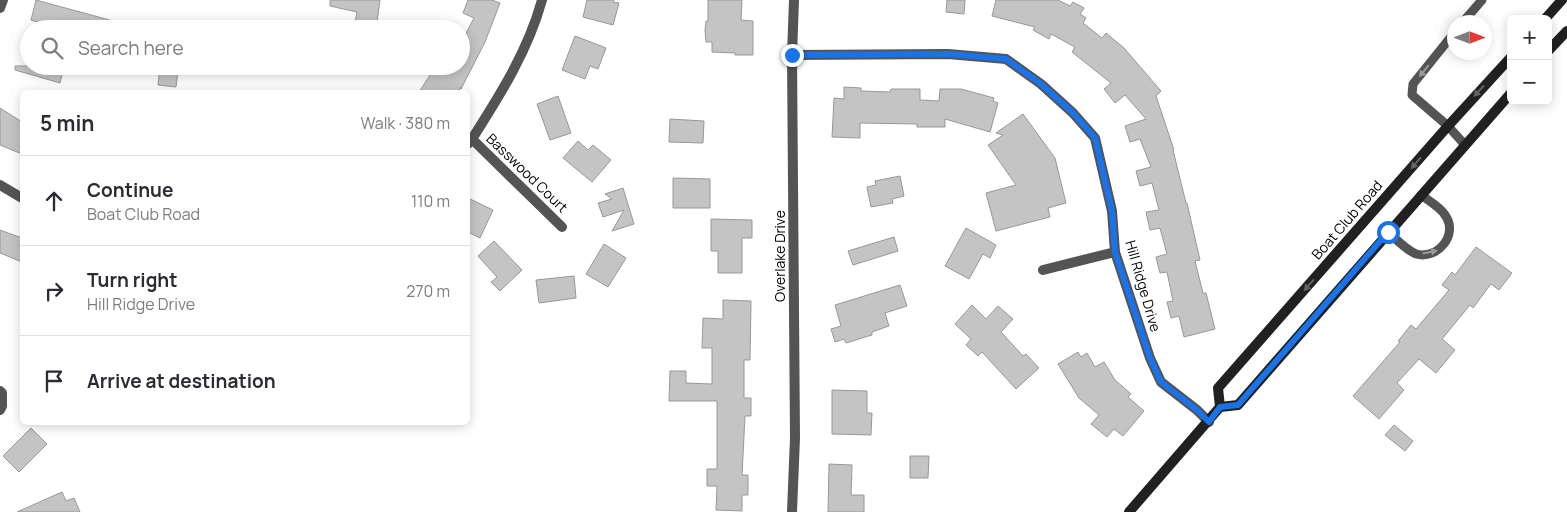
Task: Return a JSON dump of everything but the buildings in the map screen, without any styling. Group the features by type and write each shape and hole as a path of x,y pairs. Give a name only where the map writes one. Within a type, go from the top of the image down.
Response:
{"main road":[{"path":"1549,15 1562,0"},
{"path":"1552,47 1567,30"},
{"name":"Boat Club Road","path":"1220,407 1218,388 1508,60"},
{"path":"1129,512 1209,422 1220,407 1238,405 1507,98"}],"street":[{"path":"0,8 3,0"},
{"path":"470,142 504,89 522,53 542,0"},
{"name":"Overlake Drive","path":"792,512 795,438 792,55 794,0"},
{"name":"Hill Ridge Drive","path":"792,55 948,54 1006,59 1041,84 1073,113 1095,138 1112,211 1115,252 1150,358 1161,382 1197,410 1209,422"},
{"name":"Basswood Court","path":"470,142 562,228"},
{"path":"0,185 20,197"},
{"path":"1043,270 1115,252"},
{"path":"0,391 2,393 2,406 0,410"}],"lane":[{"path":"1469,15 1482,0"},
{"path":"1447,42 1413,84 1412,95 1448,126 1465,145"},
{"path":"1388,232 1416,254 1436,252 1444,246 1448,236 1449,225 1446,215 1421,195"}],"route":[{"path":"792,55 948,54 1006,59 1041,84 1073,113 1095,138 1112,211 1115,252 1150,358 1161,382 1197,410 1209,422 1220,407 1238,405 1388,232"}]}
